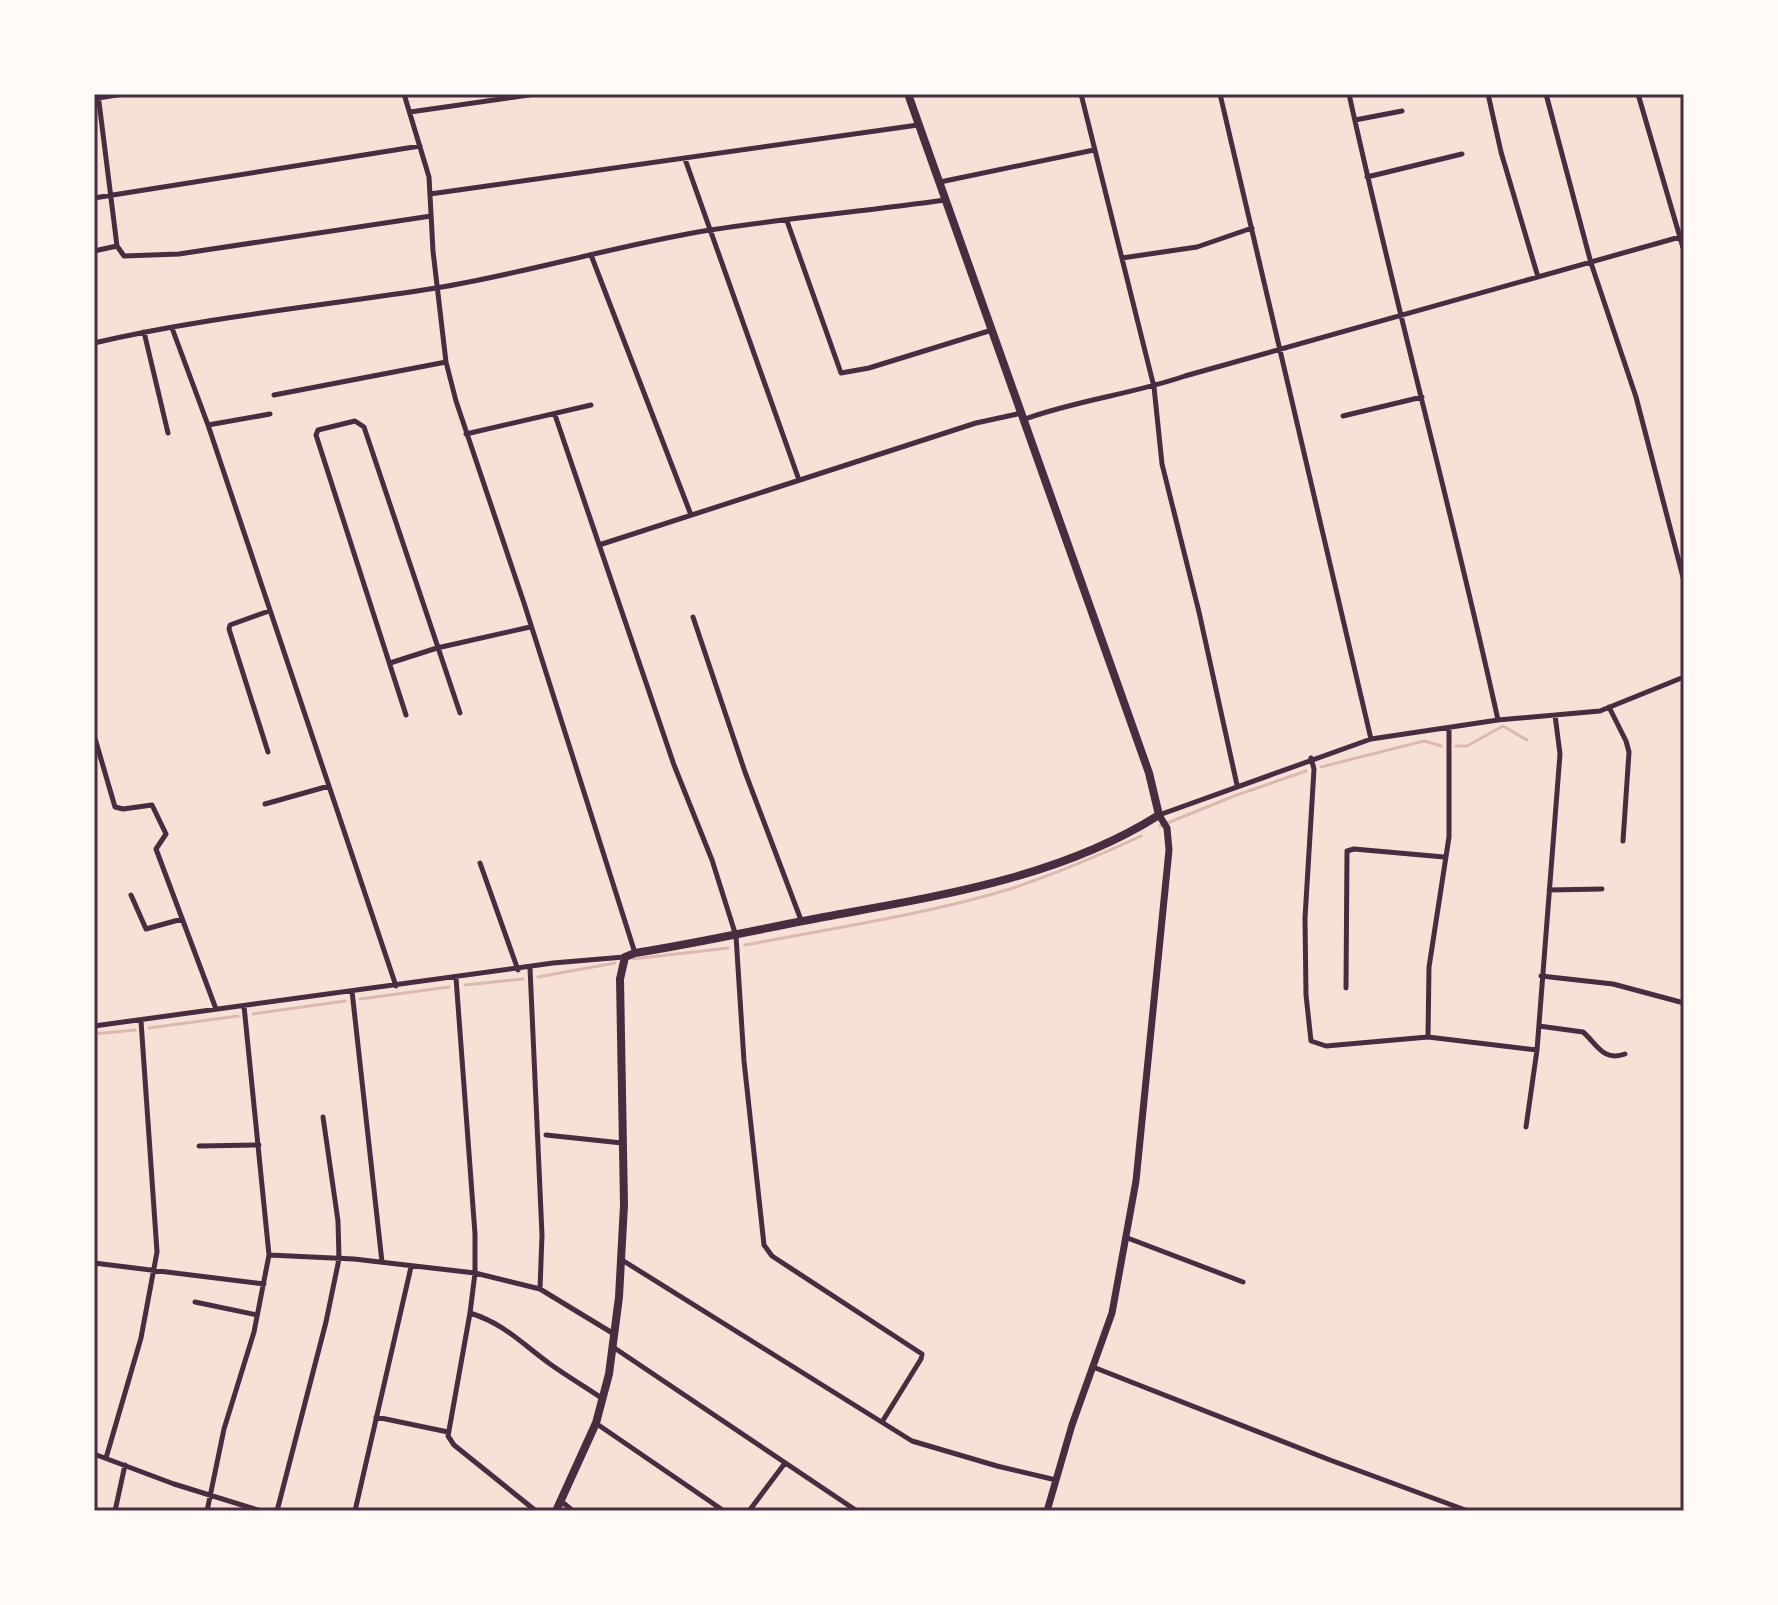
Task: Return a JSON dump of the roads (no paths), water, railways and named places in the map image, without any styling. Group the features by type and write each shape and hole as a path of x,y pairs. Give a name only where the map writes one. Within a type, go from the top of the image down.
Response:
{"main road":[{"path":"556,1511 596,1423 613,1347 622,1260 620,979 625,957 993,883 1117,839 1159,815 1149,773 908,94"}],"street":[{"path":"123,94 98,96 117,246 122,256 179,254 431,216"},
{"path":"404,94 429,177 446,362 466,434 635,953"},
{"path":"410,112 536,94"},
{"path":"1081,94 1154,387 1162,464 1237,785"},
{"path":"1220,94 1371,739"},
{"path":"1349,94 1400,315 1468,580 1498,720"},
{"path":"1488,94 1501,152 1538,277"},
{"path":"1546,94 1591,263 1636,397 1684,581"},
{"path":"1638,94 1684,251"},
{"path":"1355,120 1402,111"},
{"path":"430,194 918,125"},
{"path":"94,198 420,146"},
{"path":"940,182 1094,150"},
{"path":"1367,177 1462,154"},
{"path":"685,159 799,480"},
{"path":"94,343 144,332 437,288 712,230 945,200"},
{"path":"787,221 841,373 869,368 992,330"},
{"path":"1122,258 1197,247 1252,228"},
{"path":"599,545 976,423 1024,416 1115,393 1154,387 1680,237"},
{"path":"94,251 117,246"},
{"path":"591,255 691,515"},
{"path":"172,328 208,425 396,986"},
{"path":"144,332 168,433"},
{"path":"274,395 446,362"},
{"path":"1343,416 1422,397"},
{"path":"466,434 591,405"},
{"path":"208,425 270,414"},
{"path":"555,415 674,765 721,884 736,936 744,1061 764,1245 772,1256 922,1354 882,1422"},
{"path":"406,715 316,435 318,430 342,423 355,421 364,427 460,713"},
{"path":"268,752 229,629 235,621 269,611"},
{"path":"693,617 745,772 801,921"},
{"path":"390,663 437,648 530,627"},
{"path":"1047,1511 1112,1313 1138,1172 1169,850 1167,828 1159,815 1371,739 1498,720 1589,713 1684,677"},
{"path":"1609,707 1629,752 1623,841"},
{"path":"1526,1127 1537,1050 1560,754 1555,715"},
{"path":"1428,1037 1429,967 1449,837 1449,729"},
{"path":"94,735 115,807 123,809 150,804 154,807 166,834 156,849 216,1009"},
{"path":"1311,758 1314,769 1305,918 1306,995 1311,1041 1326,1046 1428,1037 1537,1050"},
{"path":"265,804 329,786"},
{"path":"1346,988 1347,851 1354,849 1444,857"},
{"path":"480,863 518,970"},
{"path":"1549,890 1602,889"},
{"path":"131,895 146,929 182,919"},
{"path":"94,1026 553,963 625,957"},
{"path":"530,968 542,1220 540,1289"},
{"path":"1541,976 1613,984 1684,1003"},
{"path":"456,978 466,1093 475,1273 448,1432 454,1445 536,1511"},
{"path":"352,991 382,1262"},
{"path":"207,1511 224,1429 257,1315 269,1255 244,1006"},
{"path":"106,1458 141,1338 154,1269 156,1234 141,1021"},
{"path":"1539,1026 1583,1032 1600,1051 1614,1057 1625,1054"},
{"path":"277,1511 326,1322 339,1259 338,1221 323,1117"},
{"path":"546,1135 623,1143"},
{"path":"199,1146 259,1145"},
{"path":"1125,1236 1243,1282"},
{"path":"269,1255 382,1262 475,1273 540,1289 614,1335"},
{"path":"622,1260 912,1441 1056,1480"},
{"path":"94,1263 264,1284"},
{"path":"355,1511 411,1267"},
{"path":"195,1302 257,1315"},
{"path":"470,1313 510,1331 547,1362 603,1399"},
{"path":"613,1347 857,1511"},
{"path":"1093,1367 1468,1511"},
{"path":"376,1417 448,1432"},
{"path":"596,1423 724,1511"},
{"path":"94,1454 261,1511"},
{"path":"749,1511 785,1463"},
{"path":"115,1511 125,1465"},
{"path":"561,1501 573,1511"}],"waterway":[{"path":"1456,746 1467,746 1503,726 1527,740"},
{"path":"1321,767 1424,741 1441,746"},
{"path":"1160,826 1306,771"},
{"path":"745,945 978,898 1093,858 1141,836"},
{"path":"633,959 728,948"},
{"path":"538,977 615,963"},
{"path":"465,985 523,979"},
{"path":"360,999 449,987"},
{"path":"253,1014 345,1001"},
{"path":"149,1028 238,1016"},
{"path":"94,1034 135,1030"}]}
